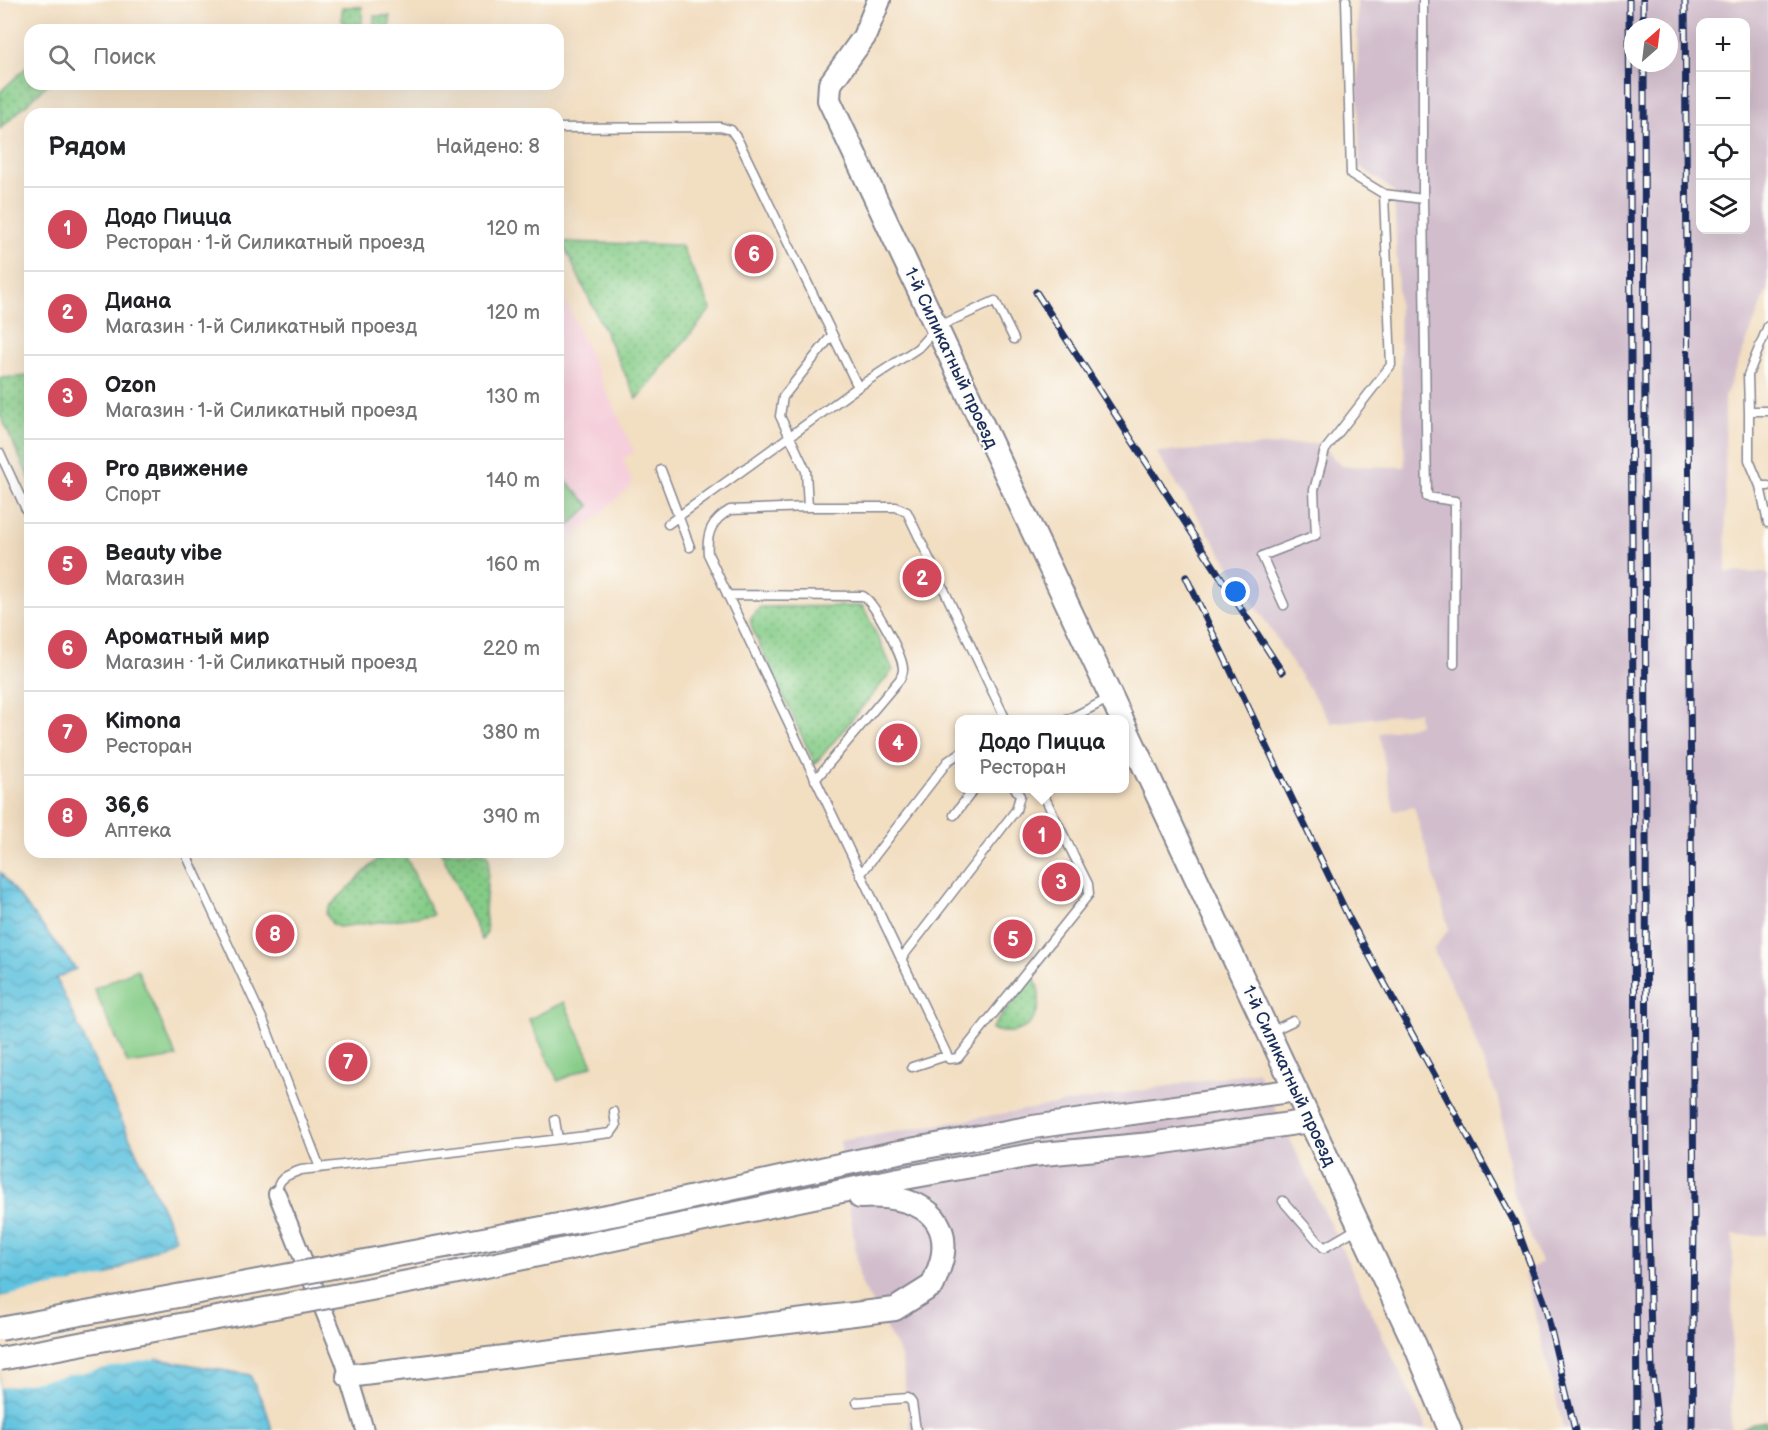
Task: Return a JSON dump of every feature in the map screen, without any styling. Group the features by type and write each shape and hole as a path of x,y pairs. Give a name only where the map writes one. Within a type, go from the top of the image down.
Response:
{"street":[{"name":"1-й Силикатный проезд","path":"879,0 864,38 830,84 829,100 1120,715"},
{"name":"1-й Силикатный проезд","path":"1129,732 1415,1345 1450,1430"},
{"path":"0,1329 617,1214 894,1153 1033,1126 1296,1090"},
{"path":"0,1359 429,1278 1032,1155 1151,1144 1310,1121"},
{"path":"277,1194 348,1376 365,1430"},
{"path":"348,1376 895,1309 933,1285 944,1252 939,1227 922,1205 902,1198 870,1196 799,1201"}],"lane":[{"path":"1346,0 1351,174 1384,194 1423,199"},
{"path":"1423,0 1427,497 1455,501 1454,664"},
{"path":"564,128 720,127 731,130 738,140 858,387"},
{"path":"1284,605 1262,556 1316,535 1314,490 1325,450 1391,365 1384,194"},
{"path":"668,524 858,387 918,348 937,327 995,301 1014,339"},
{"path":"1768,326 1749,375 1749,460 1764,486 1768,523"},
{"path":"808,507 806,471 780,416 783,397 832,335"},
{"path":"1749,411 1768,411"},
{"path":"0,453 24,505"},
{"path":"661,470 690,547"},
{"path":"1004,715 907,512 896,507 743,507 730,510 714,522 707,540 708,554 946,1056 952,1060 958,1058 1089,894 1088,884 1042,793"},
{"path":"727,595 863,596 876,608 902,663 903,673 815,780"},
{"path":"1077,715 1112,697"},
{"path":"860,875 948,761 955,756"},
{"path":"954,815 972,793"},
{"path":"901,959 1016,810 1020,796 1018,793"},
{"path":"188,858 263,1020 320,1168"},
{"path":"1270,1032 1293,1021"},
{"path":"912,1067 946,1056"},
{"path":"277,1194 277,1185 289,1174 320,1168 611,1133 616,1126 614,1112"},
{"path":"555,1120 558,1139"},
{"path":"1283,1201 1324,1248 1359,1228"},
{"path":"857,1402 908,1398 912,1403 916,1430"}],"shaded area":[{"path":"1357,0 1768,1 1768,287 1725,397 1726,572 1768,573 1768,1235 1733,1235 1731,1430 1564,1430 1525,1274 1541,1262 1514,1195 1500,1104 1460,1002 1433,950 1449,929 1414,807 1394,811 1379,733 1419,725 1418,712 1331,723 1156,452 1318,443 1342,466 1405,467 1394,191 1359,166"},
{"path":"564,298 634,452 623,458 633,484 564,547"},
{"path":"1258,1071 1427,1430 911,1430 901,1356 860,1281 840,1141"}],"green space":[{"path":"342,7 362,7 362,24 342,24"},
{"path":"374,16 390,16 390,24 374,24"},
{"path":"24,70 24,90 42,90 0,129 0,92"},
{"path":"564,242 681,245 711,309 637,399"},
{"path":"24,376 24,467 0,414 0,378"},
{"path":"564,478 590,506 564,530"},
{"path":"863,606 893,670 815,764 750,620 760,607"},
{"path":"379,858 407,858 433,915 339,927 332,924 326,914 328,908"},
{"path":"444,858 489,858 485,911 487,932 482,940"},
{"path":"137,969 177,1057 128,1064 94,989"},
{"path":"1034,977 1039,1001 1032,1021 1016,1031 1004,1032 991,1029"},
{"path":"564,1002 593,1065 558,1081 529,1019"},
{"path":"1766,1421 1768,1430 1740,1430 1753,1423"}],"water":[{"path":"0,872 76,969 56,978 176,1238 108,1275 134,1355 250,1375 267,1412 272,1430 0,1430"}],"pier":[{"path":"114,1275 112,1277 136,1353 165,1357 0,1388 0,1297"}],"ferry route":[{"path":"0,1048 15,1046"}],"railway":[{"path":"1629,0 1637,1430"},
{"path":"1643,0 1643,18"},
{"path":"1685,0 1694,1221 1692,1430"},
{"path":"1644,72 1647,1188 1652,1371 1658,1430"},
{"path":"1036,292 1282,672"},
{"path":"1186,577 1349,918 1515,1223 1544,1301 1575,1430"}],"place":[{"name":"Ароматный мир","path":"754,254"},
{"name":"Диана","path":"922,578"},
{"name":"Pro движение","path":"898,743"},
{"name":"Додо Пицца","path":"1042,835"},
{"name":"Ozon","path":"1061,882"},
{"name":"36,6","path":"275,934"},
{"name":"Beauty vibe","path":"1013,939"},
{"name":"Kimona","path":"348,1062"}]}
